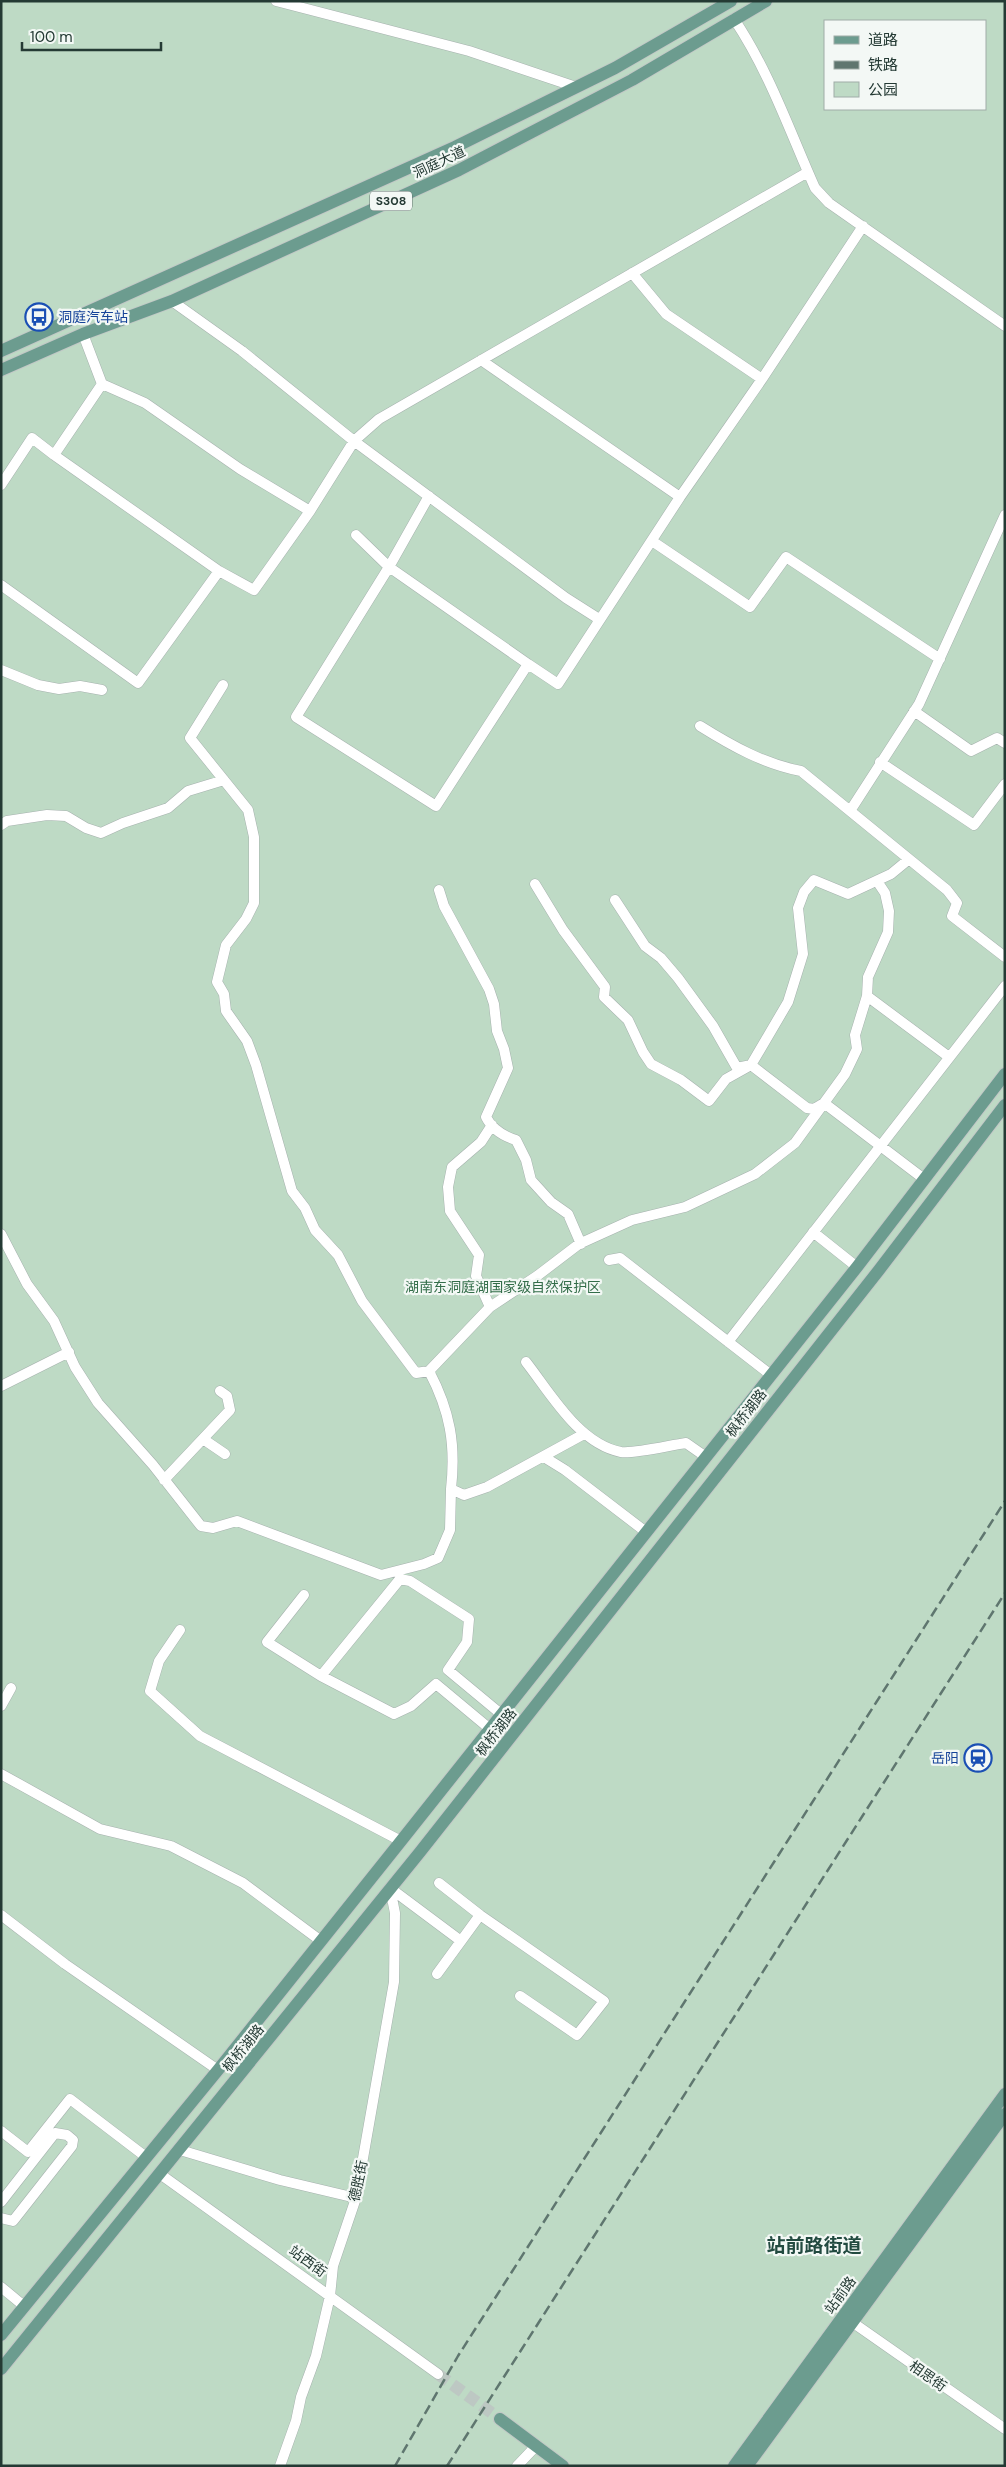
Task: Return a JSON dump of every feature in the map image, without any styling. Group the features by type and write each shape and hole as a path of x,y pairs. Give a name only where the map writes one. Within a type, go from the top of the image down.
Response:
{"main road":[{"name":"洞庭大道","path":"1,351 455,147 615,68 731,1"},
{"name":"洞庭大道","path":"1,370 83,334 172,301 460,170 632,80 766,1"},
{"name":"枫桥湖路","path":"1,2335 218,2070 401,1841 857,1267 1005,1074"},
{"name":"枫桥湖路","path":"1,2369 390,1888 873,1278 1005,1105"},
{"name":"站前路","path":"734,2466 1005,2094"},
{"name":"站前路","path":"747,2466 1005,2114"},
{"path":"500,2420 563,2466"}],"street":[{"path":"276,1 469,52 576,87"},
{"path":"734,19 749,42 815,188 829,203 1005,326"},
{"path":"1,485 32,438 220,571 254,590 310,511 354,441 379,419 808,172"},
{"path":"356,535 389,567 558,684 680,497 762,379 863,226"},
{"path":"632,273 666,314 762,379"},
{"path":"172,301 242,352 354,441 566,598 599,619"},
{"path":"83,334 102,384 145,403 240,469 310,511"},
{"path":"481,360 680,497"},
{"path":"54,455 102,384"},
{"path":"429,496 389,567 296,717 436,806 528,664"},
{"path":"850,811 914,710 940,660 1005,515"},
{"path":"652,541 750,607 786,557 940,660"},
{"path":"1,584 138,683 220,571"},
{"path":"1,670 38,685 59,689 80,686 102,690"},
{"path":"223,685 190,738 248,810 254,838 256,881 254,903 246,919 226,946 217,982 224,994 226,1011 247,1041 256,1065 292,1191 305,1208 315,1230 338,1255 368,1309 416,1373 429,1371 448,1354 490,1307 581,1244 632,1220 684,1207 755,1174 795,1143 845,1074 858,1049 855,1035 867,996 868,976 888,932 889,911 885,893 877,881"},
{"path":"914,710 970,750 997,738 1005,743"},
{"path":"700,726 742,751 780,767 800,771 947,890 957,904 952,916 1005,957"},
{"path":"880,762 974,825 1005,784"},
{"path":"1,825 7,821 47,815 66,816 86,828 101,834 132,819 168,808 188,791 224,780"},
{"path":"535,884 564,930 605,987 604,997 628,1020 642,1052 651,1064 681,1080 709,1101 726,1079 751,1065 788,1002 803,954 798,908 804,892 814,880 848,894 891,874 908,860"},
{"path":"439,890 448,913 489,989 494,1004 497,1031 504,1049 508,1068 486,1117 492,1126 504,1136 516,1140 526,1160 531,1180 551,1202 568,1214 581,1244"},
{"path":"615,900 645,946 661,958 678,978 713,1026 737,1068 751,1065"},
{"path":"728,1342 1005,986"},
{"path":"867,996 949,1057"},
{"path":"751,1065 776,1087 807,1108 814,1109 824,1103"},
{"path":"824,1103 924,1179"},
{"path":"490,1307 476,1276 478,1255 450,1211 448,1187 452,1167 481,1142 492,1126"},
{"path":"813,1232 857,1267"},
{"path":"1,1234 27,1284 54,1321 98,1403 201,1526 213,1528 237,1521 382,1575 424,1564 438,1558 450,1530 453,1472 450,1420 429,1371"},
{"path":"609,1260 620,1258 771,1375"},
{"path":"1,1386 69,1352"},
{"path":"526,1362 584,1434 594,1441 622,1452 686,1443 706,1457"},
{"path":"164,1480 230,1410 226,1396 220,1391"},
{"path":"451,1489 464,1496 487,1487 584,1434"},
{"path":"203,1439 224,1454"},
{"path":"544,1457 565,1470 646,1532"},
{"path":"304,1595 267,1642 321,1676 394,1714 411,1706 448,1670 467,1642 469,1619 410,1582 400,1579 321,1676"},
{"path":"180,1630 159,1661 150,1691 176,1716 200,1736 401,1841"},
{"path":"448,1670 501,1714"},
{"path":"433,1686 436,1684 490,1729"},
{"path":"1,1706 11,1688"},
{"path":"1,1774 100,1829 171,1846 243,1883 321,1940"},
{"path":"439,1883 480,1916 604,2001 577,2035 520,1996"},
{"path":"390,1888 461,1941"},
{"name":"德胜街","path":"280,2466 296,2422 301,2397 316,2356 330,2296 333,2266 356,2198 394,1982 395,1913 390,1888"},
{"path":"1,1915 65,1964 218,2070"},
{"path":"437,1974 480,1916"},
{"path":"1,2202 70,2099 146,2157"},
{"path":"1,2131 32,2155"},
{"path":"1,2218 13,2221 72,2146 73,2140 67,2135 56,2133 32,2155"},
{"path":"180,2150 280,2180 356,2198"},
{"name":"站西街","path":"160,2174 438,2374"},
{"path":"1,2287 24,2306"},
{"name":"相思街","path":"852,2322 1005,2429"},
{"path":"518,2466 536,2446"}],"green space":[{"name":"湖南东洞庭湖国家级自然保护区","path":"1,1 1005,1 1005,2466 1,2466"}],"tunnel":[{"path":"438,2374 500,2419"}],"railway":[{"path":"395,2466 458,2356 1005,1501"},
{"path":"447,2466 1005,1593"}],"place":[{"name":"洞庭汽车站","path":"39,317"},
{"name":"岳阳","path":"978,1758"}],"district":[{"name":"站前路街道","path":"814,2245"}]}
